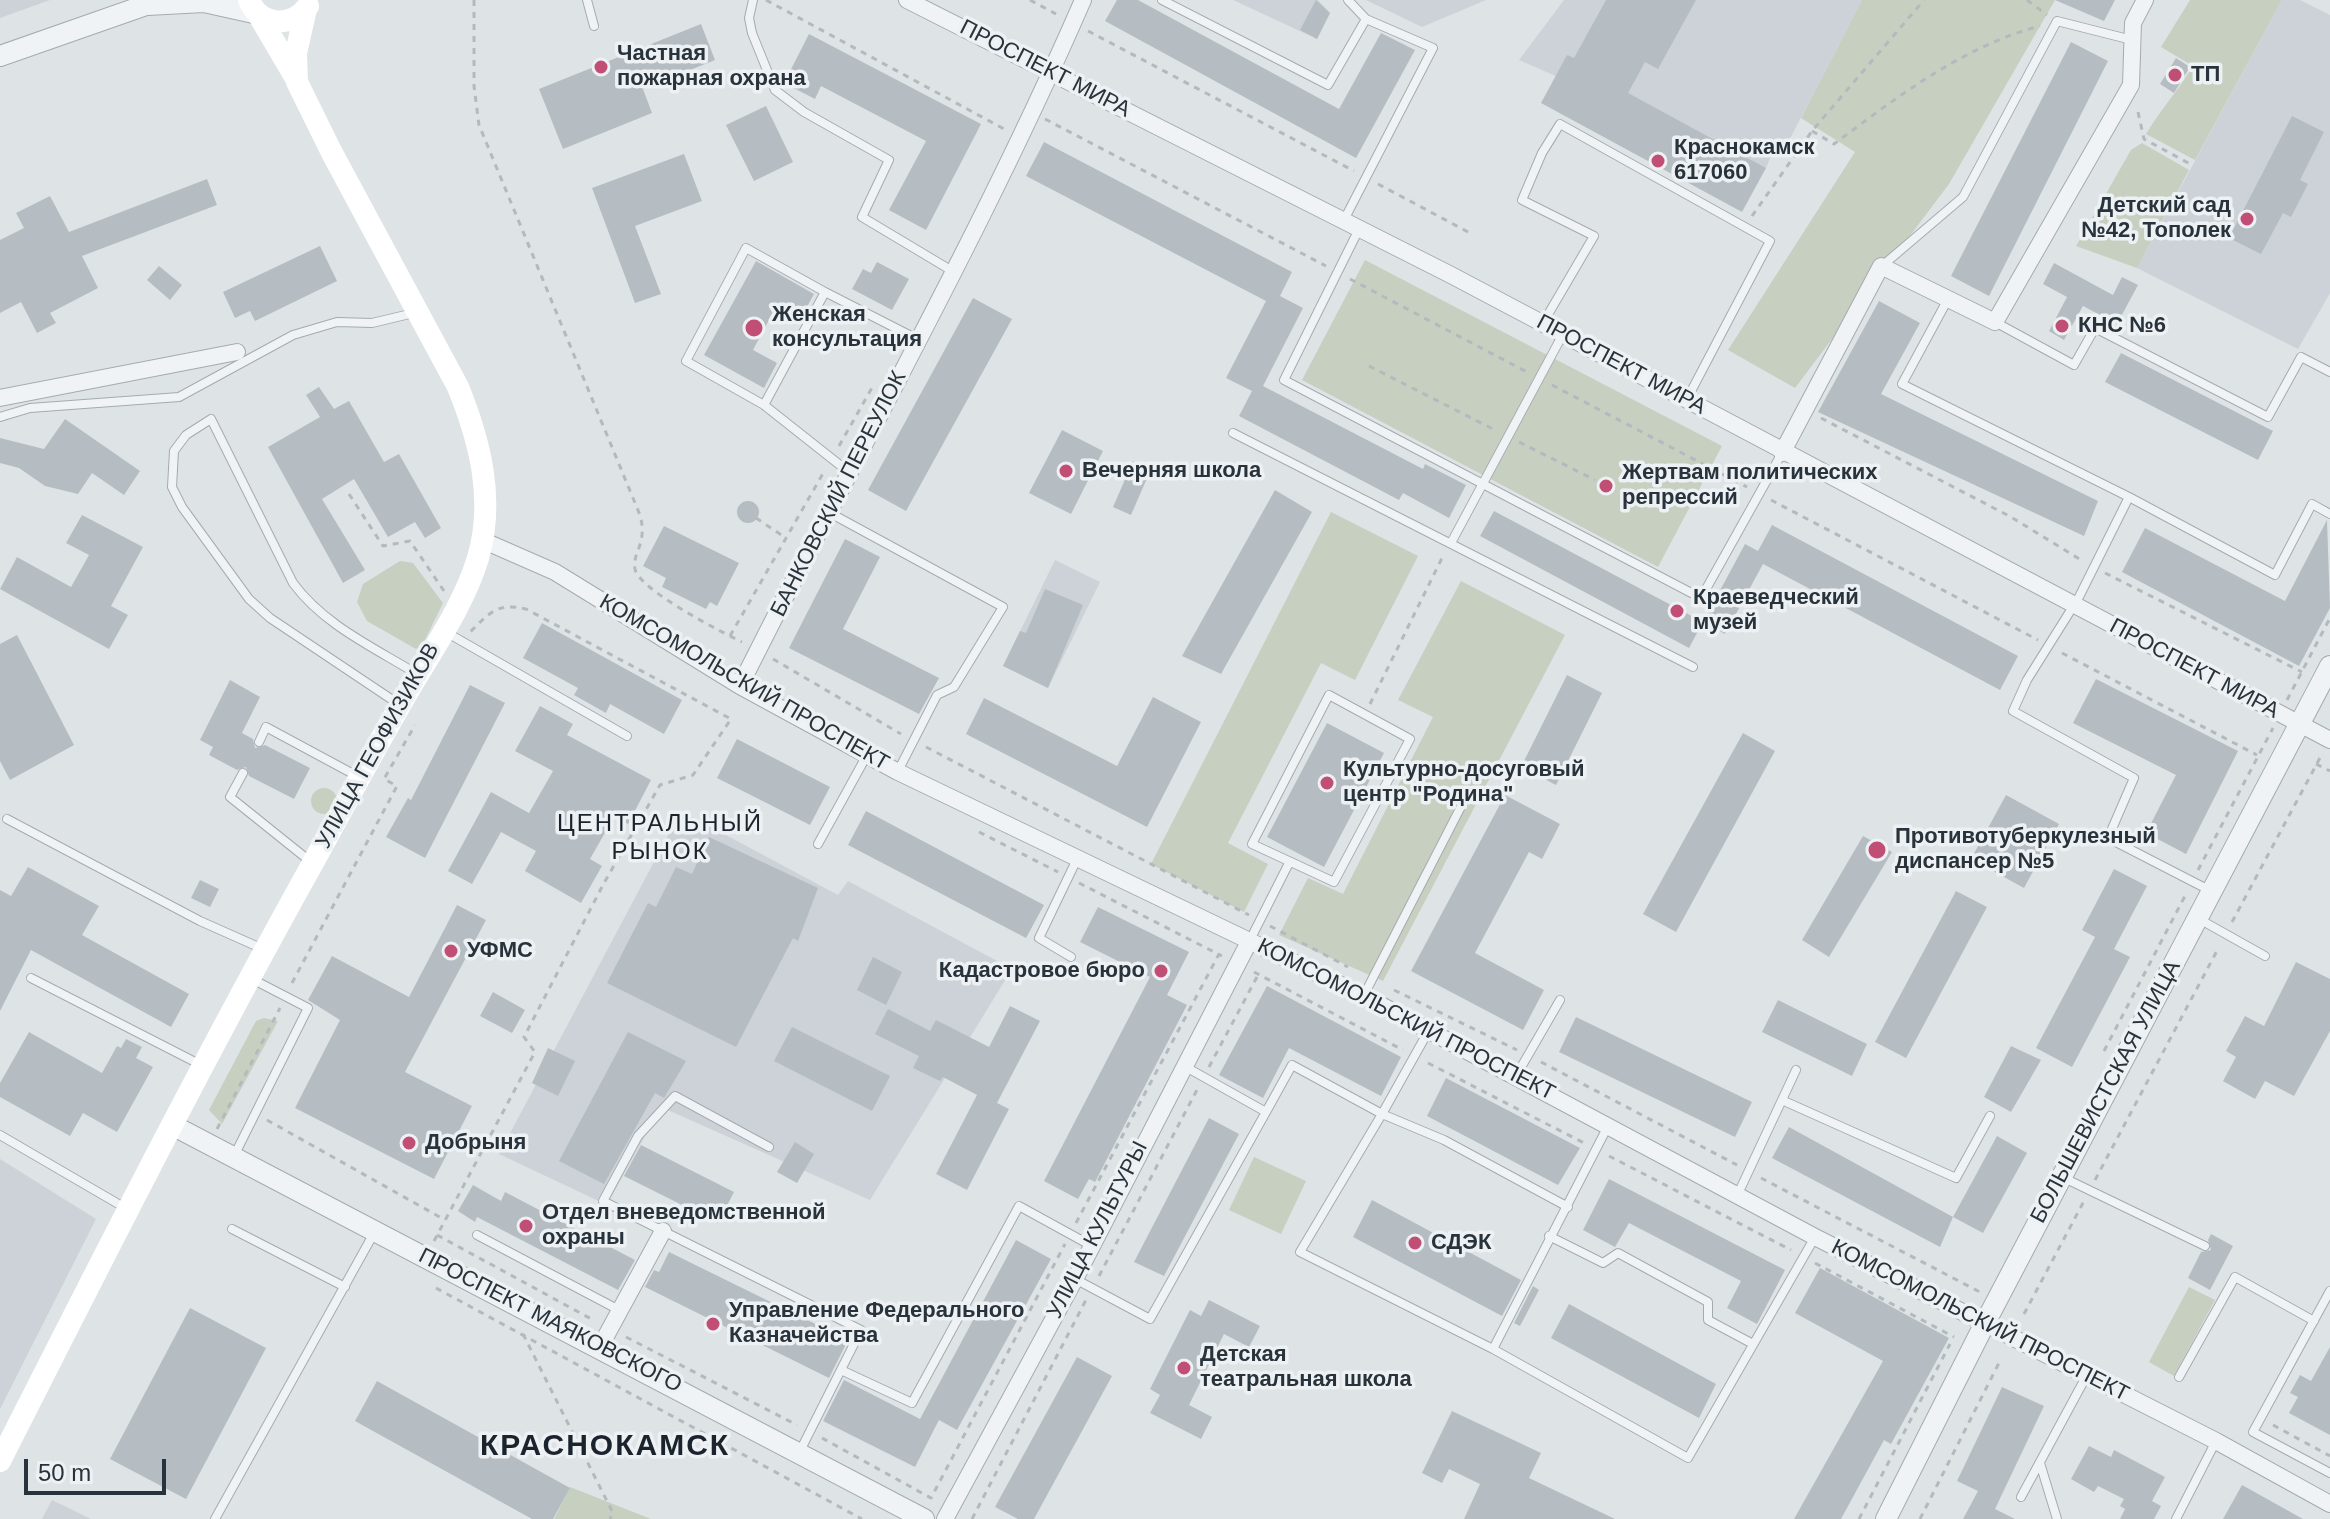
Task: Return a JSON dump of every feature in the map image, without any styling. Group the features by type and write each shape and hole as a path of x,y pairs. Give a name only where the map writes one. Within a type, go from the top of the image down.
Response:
{"main road":[{"path":"253,7 278,23 288,21 308,4"},
{"name":"УЛИЦА ГЕОФИЗИКОВ","path":"0,1461 128,1210 313,863 418,674 452,635 482,540 486,494 471,418 419,312 297,82 296,53 308,4"},
{"path":"253,7 297,82"}],"street":[{"name":"ПРОСПЕКТ МИРА","path":"907,0 1543,323 1782,453 2330,740"},
{"name":"БАНКОВСКИЙ ПЕРЕУЛОК","path":"740,686 955,272 1052,74 1082,0"},
{"path":"1782,453 1881,266 1995,322 2131,85 2133,23 2145,0"},
{"path":"0,56 152,3 204,2 253,7"},
{"path":"0,398 237,352"},
{"name":"КОМСОМОЛЬСКИЙ ПРОСПЕКТ","path":"482,540 555,572 740,686 898,772 1079,856 1364,996 1737,1196 2216,1441 2330,1504"},
{"name":"БОЛЬШЕВИСТСКАЯ УЛИЦА","path":"1886,1519 1985,1323 2330,666"},
{"name":"УЛИЦА КУЛЬТУРЫ","path":"945,1519 1075,1279 1250,940"},
{"name":"ПРОСПЕКТ МАЯКОВСКОГО","path":"174,1126 425,1257 605,1338 799,1452 924,1519"},
{"path":"605,1338 663,1231"}],"lane":[{"path":"587,0 594,26"},
{"path":"753,0 749,18 752,33 775,90 804,112 889,160 862,217 955,272"},
{"path":"1162,0 1328,85 1366,19"},
{"path":"1348,0 1366,19 1433,48 1366,178 1337,272 1284,380 1701,598 1782,453"},
{"path":"1881,266 1963,197 2057,21 2133,40"},
{"path":"1543,323 1594,236 1522,200 1542,153 1560,124 1770,241 1687,399"},
{"path":"851,473 831,461 764,405 686,361 746,248 919,340"},
{"path":"764,405 825,292"},
{"path":"1948,299 1902,384 2129,497 2275,575 2312,504 2330,514"},
{"path":"0,417 30,408 179,397 293,335 337,322 372,323 419,312"},
{"path":"1995,322 2074,365 2095,328 2268,417 2301,357 2330,372"},
{"path":"1451,543 1563,334"},
{"path":"400,705 285,631 249,599 192,523 172,487 174,451 179,442 211,419 293,583 305,599 333,623 418,674"},
{"path":"1233,433 1693,667"},
{"path":"2129,497 2075,605 2013,711 2134,778 2108,838 2212,891"},
{"path":"830,513 1003,607 954,687 937,695 898,772"},
{"path":"452,635 627,736"},
{"path":"1329,695 1410,739 1334,882 1289,863 1252,844 1329,695"},
{"path":"259,742 266,727 361,778"},
{"path":"818,844 867,755"},
{"path":"243,773 230,797 313,863"},
{"path":"1364,996 1468,793"},
{"path":"7,819 200,921 266,951"},
{"path":"1071,957 1039,938 1079,856"},
{"path":"1250,940 1289,863"},
{"path":"2197,918 2265,956"},
{"path":"31,978 205,1068"},
{"path":"234,1157 308,1008 252,979"},
{"path":"1516,1076 1560,1000"},
{"path":"1429,1030 1300,1252 1493,1349 1688,1458 1815,1237"},
{"path":"1183,1065 1266,1112"},
{"path":"1075,1279 1150,1319 1292,1065 1382,1114 1444,1140 1568,1207"},
{"path":"1737,1196 1796,1070"},
{"path":"769,1147 675,1096 638,1136 603,1201 861,1330 799,1452"},
{"path":"1784,1101 1956,1178 1990,1116"},
{"path":"1493,1349 1609,1125"},
{"path":"0,1135 128,1210"},
{"path":"2062,1176 2205,1246"},
{"path":"841,1370 912,1403 1019,1206 1090,1245"},
{"path":"232,1229 345,1287"},
{"path":"215,1519 376,1230"},
{"path":"477,1235 619,1310"},
{"path":"1549,1236 1603,1263 1618,1253 1708,1302 1708,1320 1753,1344"},
{"path":"2179,1377 2235,1277 2314,1321"},
{"path":"2330,1291 2253,1432 2330,1473"},
{"path":"2021,1497 2087,1375"},
{"path":"2176,1519 2216,1441"},
{"path":"2040,1463 2057,1519"}],"path":[{"path":"474,0 474,86 479,125 640,515 644,536 634,563 635,573 649,587 758,650"},
{"path":"766,0 1011,133"},
{"path":"1030,0 1470,233"},
{"path":"1744,227 1812,131 1924,0"},
{"path":"2027,0 2057,21"},
{"path":"1812,131 1834,144 1952,63 2013,33 2057,21"},
{"path":"2131,85 2144,139 2192,165"},
{"path":"1046,119 2258,755"},
{"path":"1369,366 1595,480"},
{"path":"730,636 875,383"},
{"path":"1806,409 1876,450 2011,517 2094,568 2302,672"},
{"path":"349,494 383,546 410,541 447,595"},
{"path":"756,518 786,538"},
{"path":"1365,714 1420,598 1451,543"},
{"path":"425,1257 535,1052 524,1037 637,822 660,785 693,775 731,719 526,609 508,604 452,635"},
{"path":"2104,1051 2330,618"},
{"path":"218,1127 397,786 384,779 415,724"},
{"path":"2024,1314 2330,740"},
{"path":"2316,764 2330,771"},
{"path":"972,1519 1258,975"},
{"path":"256,1113 445,1220"},
{"path":"437,1235 605,1338 810,1432 931,1498"},
{"path":"1978,1291 1986,1277"},
{"path":"428,1283 862,1519"},
{"path":"523,1334 613,1513 610,1519"},
{"path":"1859,1519 1955,1335"},
{"path":"1920,1519 2001,1359"},
{"path":"2268,1422 2330,1456"}],"shaded area":[{"path":"0,0 50,0 0,18"},
{"path":"1233,0 1318,0 1330,13 1317,39"},
{"path":"1366,0 1486,0 1422,27"},
{"path":"1564,0 1862,0 1782,154 1772,153 1766,168 1519,60"},
{"name":"Детский сад №42, Тополек","path":"2282,0 2300,0 2330,15 2330,293 2298,349 2137,268"},
{"path":"1055,560 1100,582 1048,688 1003,666"},
{"name":"ЦЕНТРАЛЬНЫЙ РЫНОК","path":"681,811 838,895 848,881 1012,969 870,1200 661,1107 607,1205 499,1154"},
{"path":"0,1159 96,1219 0,1409"},
{"path":"52,1500 91,1519 42,1519"}],"green space":[{"path":"1862,0 2055,0 1949,184 1795,388 1728,350 1855,152 1801,118"},
{"path":"2190,0 2282,0 2195,160 2146,134 2193,66 2161,47"},
{"path":"2142,143 2189,170 2137,268 2076,246 2131,150"},
{"path":"1365,260 1722,446 1658,567 1302,380"},
{"path":"1331,512 1418,556 1355,680 1321,663 1228,843 1268,864 1244,912 1151,864"},
{"path":"400,561 413,563 443,603 422,646 416,649 367,621 357,602 363,584"},
{"path":"1461,581 1565,635 1383,981 1279,935 1308,878 1343,894 1433,717 1398,700"},
{"path":"324,788 333,792 337,801 333,810 324,814 315,810 311,801 315,792"},
{"path":"264,1018 278,1021 222,1124 209,1110 256,1021"},
{"path":"1254,1157 1306,1181 1281,1234 1229,1210"},
{"path":"2189,1287 2215,1300 2174,1376 2149,1362"},
{"path":"570,1487 651,1519 554,1519"}],"building":[{"path":"1117,0 1138,0 1339,109 1381,33 1415,50 1356,158 1105,21"},
{"path":"1316,0 1330,13 1317,39 1300,30"},
{"path":"1606,0 1696,0 1658,69 1645,62 1628,93 1766,168 1742,212 1541,103 1567,55 1574,58"},
{"path":"2055,0 2115,0 2104,21"},
{"path":"701,24 715,60 643,89 652,113 563,149 539,89"},
{"path":"809,34 981,124 926,230 889,210 926,141 821,86 815,99 784,83"},
{"path":"2071,42 2108,61 1989,296 1951,276"},
{"name":"ТП","path":"2176,58 2190,67 2174,93 2160,84"},
{"path":"766,106 793,162 754,181 726,125"},
{"path":"2292,116 2324,132 2300,180 2308,184 2291,217 2283,213 2261,254 2229,238"},
{"path":"1044,142 1292,272 1280,296 1303,308 1263,386 1423,469 1425,464 1466,485 1449,518 1403,493 1399,500 1239,416 1252,391 1226,378 1266,301 1026,176"},
{"path":"684,154 702,201 635,226 661,294 635,303 592,188"},
{"path":"207,179 217,205 82,256 98,288 50,313 56,323 37,333 21,302 0,313 0,240 24,228 16,213 50,196 69,232"},
{"path":"320,246 337,281 255,321 250,311 235,318 223,292"},
{"path":"756,261 814,294 802,316 778,303 753,350 777,363 764,388 704,355"},
{"path":"877,262 909,279 892,310 852,289 863,269 871,273"},
{"path":"2054,263 2113,295 2122,277 2138,285 2117,324 2083,306 2064,340 2049,331 2067,297 2043,284"},
{"path":"159,266 182,285 170,300 147,280"},
{"path":"973,298 1012,319 906,511 868,490"},
{"path":"1879,301 1920,323 1881,394 2098,501 2084,536 1818,412"},
{"path":"2121,353 2273,431 2258,460 2105,382"},
{"path":"319,387 334,409 349,401 384,462 399,454 441,528 425,538 415,522 388,537 354,479 322,499 365,570 343,583 268,447 320,417 306,395"},
{"path":"65,419 140,471 124,495 92,473 78,494 45,486 19,468 0,463 0,438 44,449"},
{"path":"1062,430 1103,451 1071,514 1029,493"},
{"path":"1133,461 1151,469 1131,515 1113,507"},
{"path":"1275,490 1312,512 1221,674 1182,656"},
{"path":"748,501 759,512 748,523 737,512"},
{"path":"1494,511 1703,622 1689,648 1480,536"},
{"path":"82,515 143,547 111,606 128,615 109,649 0,589 17,557 71,587 89,555 66,543"},
{"path":"2327,520 2330,608 2299,666 2122,572 2145,528 2285,601"},
{"path":"1772,525 2018,656 2000,690 1763,564 1725,634 1703,622 1745,544 1758,551"},
{"path":"664,526 739,563 717,606 710,602 706,609 662,587 666,578 643,566"},
{"path":"845,539 880,557 843,629 939,678 919,714 789,648"},
{"path":"1045,589 1083,605 1048,688 1003,666 1020,631 1026,633"},
{"path":"542,623 682,700 664,734 610,704 606,713 574,695 578,688 523,658"},
{"path":"17,635 74,745 10,780 0,761 0,644"},
{"path":"1567,675 1602,693 1556,785 1521,767"},
{"path":"2096,679 2238,751 2186,854 2146,833 2176,775 2073,723"},
{"path":"230,680 260,697 242,733 253,739 255,748 265,745 310,768 294,799 249,776 246,767 237,770 209,755 213,747 200,740"},
{"path":"470,685 505,703 425,858 386,837 408,798 411,800"},
{"path":"1153,697 1201,722 1147,827 966,734 984,698 1117,766"},
{"path":"540,706 573,724 567,735 651,780 628,824 614,817 590,859 602,866 581,903 525,871 536,851 501,832 472,884 448,871 491,792 529,813 553,771 515,751"},
{"name":"Культурно-досуговый центр \"Родина\"","path":"1327,723 1384,753 1324,867 1267,837"},
{"path":"1743,733 1775,751 1676,932 1643,914"},
{"path":"737,739 830,787 810,825 717,778"},
{"path":"1505,795 1560,824 1542,859 1529,852 1475,953 1544,990 1523,1030 1411,971"},
{"path":"2006,795 2059,824 2024,888 1971,859"},
{"path":"866,811 1044,905 1026,938 848,845"},
{"path":"1863,836 1892,852 1829,957 1802,940"},
{"path":"709,837 818,888 798,941 793,938 736,1047 607,983 648,903 656,907 676,867 692,874"},
{"path":"28,867 99,906 82,935 189,994 171,1027 31,950 0,1011 0,890 11,896"},
{"path":"2114,869 2147,886 2114,949 2130,957 2072,1067 2036,1048 2095,937 2082,930"},
{"path":"200,880 219,889 210,907 191,898"},
{"path":"1956,891 1987,907 1906,1058 1875,1042"},
{"path":"457,905 486,920 405,1072 472,1106 434,1179 295,1108 340,1020 308,1000 332,956 409,997"},
{"path":"1098,907 1189,952 1167,995 1187,1005 1095,1182 1089,1179 1078,1199 1044,1181 1150,977 1080,942"},
{"path":"873,957 902,972 886,1005 857,990"},
{"path":"2296,962 2330,979 2330,1031 2294,1096 2265,1081 2255,1099 2223,1081 2236,1057 2226,1051 2245,1016 2264,1026"},
{"path":"1267,986 1401,1057 1381,1096 1289,1048 1263,1098 1219,1075"},
{"path":"493,992 525,1010 512,1033 480,1016"},
{"path":"1778,1000 1867,1044 1852,1076 1762,1032"},
{"path":"1010,1006 1040,1021 997,1103 1009,1109 967,1190 936,1174 977,1095 943,1077 940,1081 913,1068 919,1056 875,1034 888,1009 930,1031 936,1020 989,1047"},
{"path":"1576,1017 1752,1102 1735,1137 1559,1052"},
{"path":"792,1027 890,1076 872,1111 774,1061"},
{"path":"29,1032 102,1073 117,1046 121,1048 126,1039 142,1047 136,1058 153,1067 117,1132 83,1113 70,1136 0,1097 0,1083"},
{"path":"628,1032 686,1061 664,1098 655,1093 604,1184 559,1161"},
{"path":"2011,1046 2041,1060 2011,1112 1984,1097"},
{"path":"548,1048 575,1061 558,1096 532,1083"},
{"path":"1446,1078 1580,1148 1558,1185 1427,1116"},
{"path":"1209,1118 1239,1134 1164,1276 1134,1262"},
{"path":"1789,1127 1953,1217 1940,1247 1772,1158"},
{"path":"1997,1136 2027,1153 1983,1233 1953,1217"},
{"path":"795,1142 814,1154 797,1183 777,1172"},
{"path":"641,1145 734,1192 718,1223 624,1176"},
{"path":"1609,1179 1785,1270 1757,1324 1727,1308 1741,1281 1629,1223 1615,1247 1583,1230"},
{"path":"473,1185 501,1201 505,1192 635,1260 618,1290 477,1217 475,1222 458,1211"},
{"path":"1372,1200 1521,1280 1502,1316 1353,1237"},
{"path":"2211,1234 2233,1246 2210,1290 2188,1278 2201,1252 2211,1250 2208,1240"},
{"path":"1016,1240 1051,1259 957,1430 939,1420 915,1467 823,1421 844,1380 920,1419"},
{"path":"669,1252 848,1340 829,1378 645,1287 654,1270 659,1272"},
{"path":"1820,1268 1949,1338 1891,1444 1884,1440 1841,1519 1794,1519 1883,1361 1795,1313"},
{"path":"1533,1286 1539,1290 1520,1326 1514,1323"},
{"name":"Детская театральная школа","path":"1209,1300 1260,1326 1249,1347 1224,1334 1189,1405 1212,1417 1201,1439 1150,1413 1160,1395 1150,1389 1190,1310 1201,1316"},
{"path":"1569,1304 1716,1384 1699,1418 1551,1338"},
{"path":"190,1308 266,1348 186,1499 110,1459"},
{"path":"2330,1347 2330,1435 2289,1413 2298,1397 2290,1393 2300,1375 2311,1381"},
{"path":"1077,1357 1112,1376 1034,1519 1018,1519 995,1507"},
{"path":"377,1381 570,1488 553,1519 532,1519 355,1421"},
{"path":"2002,1387 2044,1406 1995,1509 2015,1519 1963,1519 1978,1491 1957,1481"},
{"path":"1452,1411 1541,1453 1529,1478 1615,1519 1464,1519 1480,1484 1449,1469 1442,1483 1422,1473"},
{"path":"2089,1446 2111,1457 2114,1450 2165,1477 2152,1501 2161,1506 2154,1519 2120,1519 2125,1509 2120,1506 2124,1499 2098,1486 2094,1492 2071,1479"},
{"path":"2242,1485 2303,1519 2223,1519"}],"place":[{"name":"Частная пожарная охрана","path":"601,67"},
{"name":"ТП","path":"2175,75"},
{"name":"Краснокамск 617060","path":"1658,161"},
{"name":"Детский сад №42, Тополек","path":"2247,219"},
{"name":"КНС №6","path":"2062,326"},
{"name":"Женская консультация","path":"754,328"},
{"name":"Вечерняя школа","path":"1066,471"},
{"name":"Жертвам политических репрессий","path":"1606,486"},
{"name":"Краеведческий музей","path":"1677,611"},
{"name":"Культурно-досуговый центр \"Родина\"","path":"1327,783"},
{"name":"Противотуберкулезный диспансер №5","path":"1877,850"},
{"name":"УФМС","path":"451,951"},
{"name":"Кадастровое бюро","path":"1161,971"},
{"name":"Добрыня","path":"409,1143"},
{"name":"Отдел вневедомственной охраны","path":"526,1226"},
{"name":"СДЭК","path":"1415,1243"},
{"name":"Управление Федерального Казначейства","path":"713,1324"},
{"name":"Детская театральная школа","path":"1184,1368"}],"district":[{"name":"ЦЕНТРАЛЬНЫЙ РЫНОК","path":"660,838"},
{"name":"КРАСНОКАМСК","path":"605,1447"}]}
